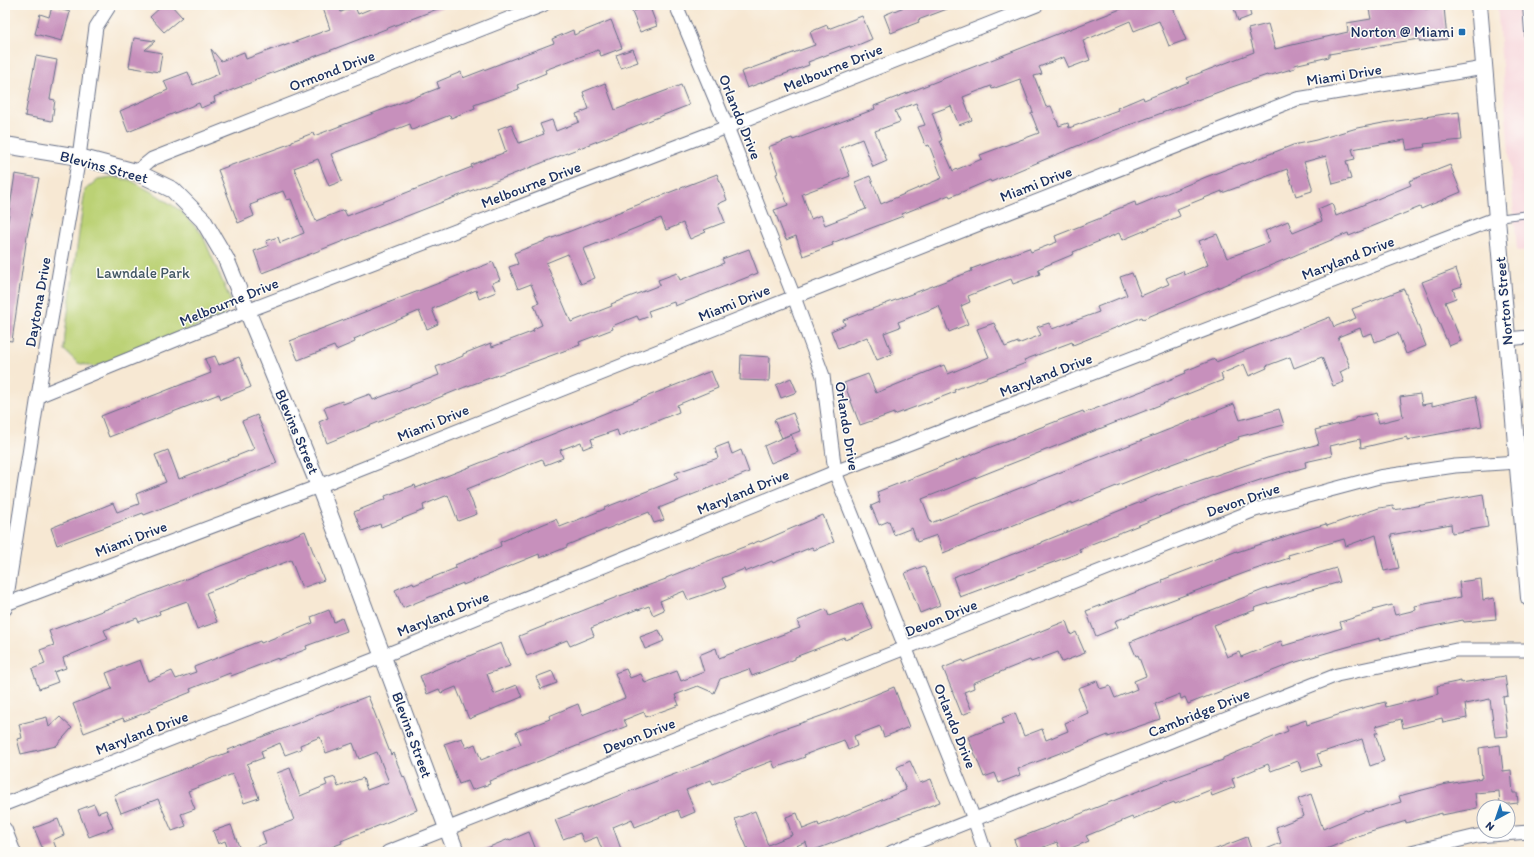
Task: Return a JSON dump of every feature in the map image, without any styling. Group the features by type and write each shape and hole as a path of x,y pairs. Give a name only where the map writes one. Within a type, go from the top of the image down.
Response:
{"street":[{"name":"Daytona Drive","path":"5,606 38,396 79,157 96,27 110,5"},
{"name":"Ormond Drive","path":"136,172 152,159 543,5"},
{"name":"Orlando Drive","path":"676,5 727,127 794,297 823,376 835,472 974,819 985,852"},
{"name":"Melbourne Drive","path":"38,396 247,311 727,127 1037,5"},
{"name":"Norton Street","path":"1479,5 1518,462 1526,520 1529,598"},
{"name":"Miami Drive","path":"5,606 319,486 1298,99 1484,68"},
{"name":"Blevins Street","path":"5,145 79,157 136,172 173,190 203,220 226,259 319,486 456,852"},
{"name":"Maryland Drive","path":"5,804 383,656 835,472 1497,218"},
{"path":"1507,339 1529,337"},
{"name":"Devon Drive","path":"388,852 1256,510 1379,477 1455,466 1518,462"},
{"name":"Cambridge Drive","path":"892,852 1337,675 1456,650 1529,650"},
{"path":"5,829 14,852"},
{"path":"1411,852 1477,836 1529,832"}],"lane":[{"path":"1526,5 1529,46"},
{"path":"1497,218 1529,214"}],"shaded area":[{"path":"1497,5 1529,5 1529,250 1517,251"}],"green space":[{"name":"Lawndale Park","path":"111,177 130,180 157,195 181,211 202,234 230,299 229,307 223,316 94,367 78,363 64,350 65,334 85,190 98,179"}],"building":[{"path":"163,5 171,5 182,17 164,32 150,17"},
{"path":"322,5 339,5 341,12 355,7 358,14 380,5 445,6 254,80 255,81 214,97 215,102 201,108 199,103 128,132 120,111 168,90 164,81 188,72 193,85 219,74 211,49 221,61 244,52 246,59 330,29"},
{"path":"649,5 657,26 640,32 632,12"},
{"path":"909,5 955,6 918,20 919,22 891,33 884,15"},
{"path":"1131,5 1172,5 1186,40 1169,46 1159,21 1134,31 1130,21 1083,41 1090,60 1069,68 1064,57 1039,67 1042,74 1034,76 1046,107 1051,106 1059,126 1068,123 1069,128 1118,110 1117,108 1143,97 1144,100 1189,82 1187,78 1254,52 1248,29 1268,24 1275,49 1348,32 1347,23 1371,19 1368,5 1424,5 1425,9 1444,7 1447,39 1420,42 1419,39 1381,45 1329,54 1329,57 1294,65 1295,68 1268,76 1267,75 1232,87 1113,131 991,182 990,180 950,197 949,195 902,214 903,216 832,243 833,245 803,256 796,236 786,240 774,210 788,205 776,174 778,173 768,147 792,138 793,140 875,109 874,106","holes":["1020,79 1033,112 1031,113 1039,133 980,155 982,159 953,171 940,141 942,140 932,113 951,106 959,125 972,120 963,97 991,86 992,89","916,103 925,125 918,127 926,146 929,145 942,178 881,204 870,176 855,182 866,209 825,225 821,215 811,219 802,194 850,176 840,148 862,139 873,167 887,161 875,131 900,122 895,111"]},
{"path":"1233,5 1248,5 1251,16 1238,21"},
{"path":"52,7 70,12 62,41 35,34 40,14 49,17"},
{"path":"862,16 872,39 851,48 850,46 808,62 809,65 747,88 741,72 815,45 810,32 827,25 828,29"},
{"path":"611,20 622,48 601,56 598,50 545,70 546,73 517,85 519,89 474,105 475,108 451,118 450,115 412,130 410,124 331,154 342,181 329,186 318,159 294,168 316,221 344,210 347,216 472,167 471,165 506,152 498,129 511,124 519,143 544,134 540,124 552,120 556,131 579,122 576,114 589,109 583,92 605,83 615,110 681,85 689,105 262,273 254,251 268,246 266,241 278,237 280,243 304,233 291,199 287,200 283,191 257,201 258,202 250,205 254,216 238,223 218,170 292,143 292,141 313,133 314,136 439,88 437,82 461,72 463,78 554,43 552,39 573,30 574,35"},
{"path":"134,38 155,41 145,50 162,53 159,72 129,67"},
{"path":"633,49 638,62 621,68 616,55"},
{"path":"36,56 57,60 50,99 55,100 52,121 25,116"},
{"path":"1459,112 1462,140 1424,144 1425,147 1407,150 1405,140 1352,149 1355,159 1346,161 1351,179 1333,184 1326,156 1304,162 1312,191 1296,196 1287,169 1222,193 1222,191 1177,209 1180,216 1122,240 1119,233 1073,252 1074,254 1038,269 1040,274 1013,284 1011,279 968,296 970,302 961,306 968,324 949,332 939,306 898,322 900,327 884,333 892,354 877,360 867,337 838,349 831,331 845,325 843,320 972,271 971,269 1029,248 1031,252 1057,242 1055,236 1111,214 1110,212 1135,202 1136,206 1206,177 1293,145 1357,128"},
{"path":"1450,165 1461,192 1349,236 1348,233 1143,319 1142,317 1073,345 1072,342 1024,360 1026,363 954,390 955,392 894,415 894,413 860,425 844,383 868,374 876,393 944,365 948,374 989,357 977,329 994,323 1005,347 1018,342 1018,344 1041,335 1037,327 1049,323 1052,329 1099,312 1097,307 1127,295 1120,277 1132,273 1141,296 1169,284 1166,278 1183,271 1184,275 1208,265 1199,241 1217,234 1227,258 1270,242 1265,231 1288,221 1293,233 1322,221 1318,209 1332,203 1336,216 1411,185 1409,181"},
{"path":"15,174 39,178 27,236 12,341 5,340 5,240"},
{"path":"717,174 727,200 718,204 725,222 704,230 706,232 690,239 683,223 666,230 661,218 583,249 595,278 581,284 568,254 546,263 571,322 612,306 611,304 660,285 658,280 677,273 680,280 724,263 722,259 749,249 758,273 675,306 674,302 648,311 650,316 639,320 637,316 612,326 613,329 579,342 580,345 465,387 327,443 319,422 328,418 324,408 342,401 343,404 370,394 373,400 439,375 436,367 491,343 492,347 534,331 533,329 542,325 534,305 539,303 531,284 518,289 509,267 518,264 514,253"},
{"path":"493,262 500,280 492,283 496,292 479,299 476,290 432,309 438,324 427,329 419,311 354,339 355,342 336,350 334,346 298,360 290,341"},
{"path":"1456,269 1462,286 1453,289 1456,298 1445,302 1461,341 1449,346 1422,282"},
{"path":"1404,289 1426,346 1406,354 1398,333 1375,342 1372,333 1363,336 1360,328 1338,337 1350,367 1340,372 1344,382 1333,386 1322,357 1294,368 1290,357 1266,366 1267,368 1249,376 1244,364 1221,374 1223,380 922,499 931,523 1234,404 1240,420 1279,409 1284,425 1238,437 1239,439 1161,468 1072,504 1072,502 943,553 937,535 917,542 912,528 894,535 889,521 879,525 871,506 880,502 877,492 1083,411 1084,413 1142,391 1215,359 1216,362 1330,317 1334,327 1356,318 1352,309"},
{"path":"741,355 770,357 769,381 740,380"},
{"path":"215,356 219,365 239,357 251,387 221,399 219,394 109,437 101,416 211,373 205,359"},
{"path":"711,371 718,388 677,405 679,412 619,436 617,430 591,439 593,445 583,449 581,442 560,450 563,458 545,465 542,459 467,489 477,514 458,521 448,495 423,505 424,510 381,527 380,524 362,531 354,512 386,499 385,496 415,485 416,488"},
{"path":"791,378 797,392 781,398 776,385"},
{"path":"1420,394 1422,405 1432,403 1432,406 1476,396 1482,426 1407,440 1407,437 1361,448 1360,439 1330,446 1332,456 1305,462 1306,467 1212,496 1079,549 1081,552 960,597 953,577 1042,543 1163,493 1267,458 1319,444 1315,430 1376,413 1379,423 1403,417 1400,397"},
{"path":"793,413 800,431 782,438 774,420"},
{"path":"257,415 277,463 144,515 143,513 57,545 51,528 113,503 117,512 139,504 136,494 166,482 155,455 168,450 179,479 254,449 242,421"},
{"path":"791,434 798,452 771,463 764,446"},
{"path":"728,443 732,454 741,450 749,472 659,508 664,520 654,523 649,512 567,545 567,547 540,558 539,554 403,608 395,590 413,582 414,585 456,568 455,565 501,546 500,542 556,519 560,527 678,479 675,473 718,458 715,448"},
{"path":"1483,494 1488,527 1452,533 1451,524 1391,535 1399,568 1384,571 1376,535 1346,546 1344,539 1288,555 1289,558 1115,621 1118,627 1096,636 1086,611 1163,582 1162,580 1237,551 1326,524 1327,526 1379,508 1393,506 1394,510"},
{"path":"823,515 834,542 814,550 812,547 773,563 772,561 745,572 744,569 722,578 726,587 688,600 684,591 660,601 664,610 653,615 649,606 638,609 591,628 594,636 570,646 567,640 527,656 519,636 666,579 723,555 759,541 760,542"},
{"path":"305,531 324,580 302,588 291,560 206,593 217,622 197,629 187,601 159,611 160,614 139,622 137,618 104,630 108,639 63,658 66,668 54,672 58,682 39,689 32,669 45,664 40,650 54,645 49,631 231,562"},
{"path":"924,566 940,605 920,613 905,573"},
{"path":"1336,568 1340,582 1254,608 1255,610 1214,625 1227,657 1239,652 1241,657 1281,641 1283,646 1342,628 1340,622 1392,605 1395,615 1416,610 1415,606 1461,597 1459,582 1481,579 1483,600 1494,598 1496,619 1464,622 1463,620 1410,631 1380,640 1380,638 1336,650 1293,663 1188,704 1185,697 1181,699 1180,694 1155,704 1160,719 1108,737 1108,735 1018,769 1020,775 999,783 995,773 984,777 968,737 1004,723 1002,718 1015,713 1024,736 1042,729 1046,740 1068,731 1065,723 1088,713 1078,688 1097,681 1100,689 1110,686 1115,698 1137,689 1134,681 1146,676 1138,655 1136,656 1130,642 1263,590"},
{"path":"862,603 873,629 846,640 845,638 795,657 795,659 752,676 749,669 720,679 714,693 698,686 675,695 679,705 646,717 644,712 624,720 627,726 489,781 490,784 472,790 468,781 459,784 444,744 462,738 466,748 475,744 481,760 521,744 516,732 550,719 549,716 578,704 582,715 625,698 615,673 626,669 630,678 641,674 645,683 677,671 681,681 704,672 699,655 716,648 719,658 800,628 797,621 826,609 829,616"},
{"path":"329,610 334,622 342,618 347,631 306,646 307,649 278,660 278,658 231,676 230,673 190,689 191,692 149,709 150,711 124,721 123,718 84,733 73,704 112,689 106,673 140,660 148,681 172,671 176,679 196,672 194,667 260,641 261,643 313,623 311,617"},
{"path":"1066,621 1071,635 1076,632 1085,653 1062,662 1058,652 1031,662 1030,660 973,683 974,688 964,692 972,711 962,715 943,668 963,660 964,662"},
{"path":"659,630 664,641 645,649 640,637"},
{"path":"501,643 510,666 487,674 494,694 517,685 522,697 469,719 456,687 441,693 439,689 427,694 420,676"},
{"path":"552,671 557,683 541,689 536,677"},
{"path":"1505,676 1508,696 1503,697 1508,736 1495,737 1490,699 1465,704 1467,718 1443,723 1442,718 1403,728 1401,719 1376,726 1378,733 1375,733 1384,761 1370,766 1362,739 1317,754 1321,766 1302,772 1298,761 1271,771 1268,764 1232,779 1235,787 1212,796 1210,790 1175,804 1174,802 1133,819 1132,817 1086,836 1089,841 1061,852 1057,842 1031,852 1019,852 1014,840 1156,784 1223,760 1223,758 1288,731 1286,727 1306,720 1307,725 1385,702 1386,707 1438,694 1437,686 1461,681 1461,683"},
{"path":"894,687 909,727 884,737 880,726 854,736 857,746 848,750 844,740 775,768 772,761 713,784 711,780 686,790 695,812 681,818 678,810 635,827 632,819 613,827 622,852 603,852 597,837 584,842 580,833 563,839 555,820 696,766 775,732 827,714"},
{"path":"368,696 391,755 393,753 403,777 404,776 417,810 341,841 342,843 319,852 244,852 266,843 262,832 294,820 277,773 290,768 300,796 327,785 325,780 335,777 338,787 363,778 367,790 389,782 377,752 359,759 353,743 326,753 320,737 300,745 301,749 285,755 280,743 261,751 263,758 247,764 259,798 244,803 233,774 188,791 195,809 181,814 186,826 172,831 158,799 121,813 114,795 229,752 228,750"},
{"path":"47,717 49,727 60,717 72,728 56,746 21,754 17,739 22,738 19,724"},
{"path":"1500,745 1503,771 1511,770 1513,793 1517,793 1518,803 1516,803 1516,799 1500,799 1499,791 1475,793 1476,808 1442,815 1442,813 1406,823 1406,821 1358,836 1319,852 1259,852 1281,843 1276,827 1304,816 1298,799 1311,794 1323,829 1366,811 1367,812 1401,802 1399,796 1442,785 1482,778 1479,748"},
{"path":"910,761 920,783 931,779 940,802 809,852 806,842 781,852 749,852 735,819 755,811 768,845 792,835 786,817 797,813 803,829 818,823 819,826 906,790 897,767"},
{"path":"94,804 98,813 106,810 113,828 89,837 78,810"},
{"path":"58,819 64,835 53,840 56,848 44,852 34,828"},
{"path":"231,825 241,852 229,852 225,841 218,844 213,831"},
{"path":"529,832 537,852 477,852 509,839 510,840"},
{"path":"1247,837 1252,852 1211,852 1211,851"}],"place":[{"name":"Norton @ Miami","path":"1462,32"}]}
